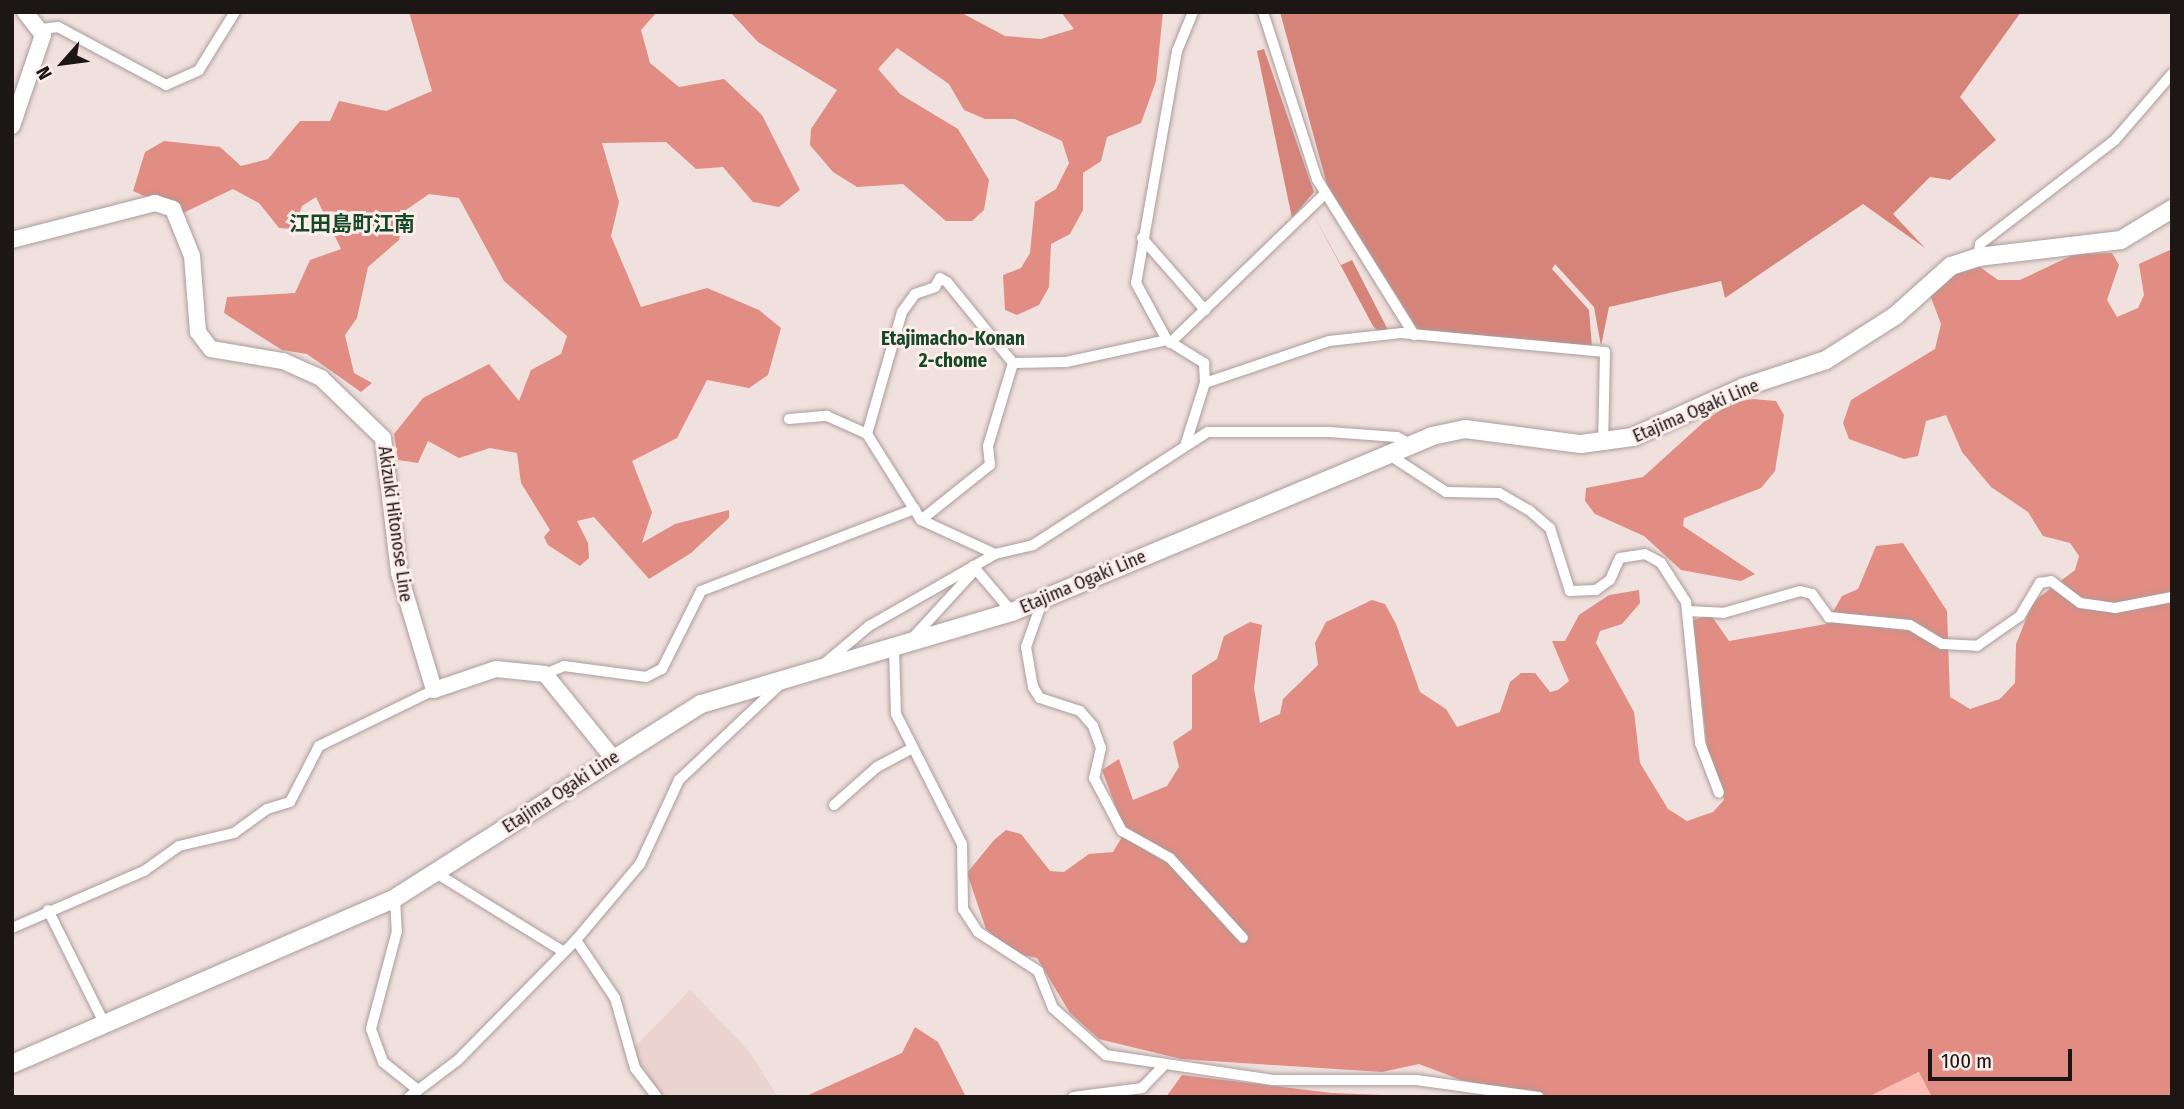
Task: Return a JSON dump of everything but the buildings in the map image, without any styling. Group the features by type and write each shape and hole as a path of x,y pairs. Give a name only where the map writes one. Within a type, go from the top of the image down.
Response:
{"main road":[{"path":"12,126 42,29 25,12"},
{"name":"Akizuki Hitonose Line","path":"12,240 155,203 173,209 192,256 198,331 211,349 283,361 321,378 383,438 399,573 434,691"},
{"name":"Etajima Ogaki Line","path":"12,1064 394,898 701,704 1012,612 1410,444 1465,429 1603,444 1633,437 1744,387 1810,368 1876,330 1938,275 1978,257 2121,240 2172,209"},
{"path":"434,691 496,669 545,674 613,758"}],"street":[{"path":"42,29 58,27 166,85 199,70 236,12"},
{"path":"1185,446 1205,383 1204,363 1169,341 1136,283 1177,51 1193,12"},
{"path":"1263,12 1325,194 1414,335"},
{"path":"1978,257 1980,244 2115,140 2172,74"},
{"path":"1013,363 1066,362 1169,341 1205,310 1325,194"},
{"path":"1142,238 1205,310"},
{"path":"867,433 902,312 915,294 935,287 940,278 1013,363"},
{"path":"1205,383 1329,341 1414,335 1605,352 1603,444"},
{"path":"921,520 990,464 988,446 1013,363"},
{"path":"789,419 827,416 867,433 921,520 995,554"},
{"path":"819,668 869,626 995,554 1033,545 1208,432 1329,432 1397,437 1410,444"},
{"path":"1388,454 1446,492 1499,493 1530,510 1555,537 1570,590 1596,590 1610,580 1620,558 1645,554 1671,575 1688,611 1700,743 1719,793"},
{"path":"545,674 564,666 646,677 662,669 701,592 915,509"},
{"path":"974,568 1012,612"},
{"path":"974,568 901,646 896,715 911,749 962,844 963,909 978,932 1038,971 1053,1008 1106,1055 1163,1066 1273,1080 1416,1080 1539,1097"},
{"path":"1688,611 1723,613 1800,590 1812,594 1829,617 1910,625 1942,644 1977,646 2020,616 2040,583 2051,581 2080,603 2115,608 2172,597"},
{"path":"1043,599 1026,647 1033,687 1040,698 1080,711 1093,726 1101,748 1094,778 1122,831 1170,858 1242,938"},
{"path":"394,898 397,931 371,1030 383,1062 414,1093 458,1060 576,940 640,864 679,780 787,678"},
{"path":"12,928 48,910 144,871 179,846 234,833 267,809 290,802 319,746 434,691"},
{"path":"834,805 877,767 911,749"},
{"path":"436,873 564,952"},
{"path":"48,910 105,1025"},
{"path":"576,940 615,998 635,1068 657,1097"},
{"path":"1073,1097 1142,1088 1163,1066"}],"shaded area":[{"path":"409,12 657,12 641,30 650,63 679,87 724,79 762,115 800,190 779,207 753,202 723,167 696,169 666,142 602,143 619,202 611,236 641,307 707,288 759,310 781,328 768,375 749,388 707,380 677,438 632,461 652,512 642,543 675,524 729,510 729,518 691,553 649,579 594,517 577,521 588,543 589,558 580,566 548,545 544,537 550,530 521,483 517,453 490,448 459,458 428,441 418,463 398,460 394,434 423,398 489,364 519,401 531,370 561,354 567,336 504,281 459,198 429,194 406,210 399,240 368,267 357,318 345,335 354,373 372,383 361,392 307,354 282,350 224,313 227,297 295,293 310,260 341,249 316,197 302,206 294,229 279,228 259,203 233,189 183,213 133,191 145,152 164,141 220,147 241,166 268,159 300,121 330,121 339,101 386,111 432,91"},
{"path":"730,12 960,12 1005,36 1041,39 1074,29 1061,12 1163,12 1156,81 1141,123 1107,137 1101,161 1083,173 1083,210 1070,234 1051,244 1049,287 1039,305 1017,315 1005,310 1003,275 1021,268 1030,253 1035,202 1056,189 1069,163 1062,141 1015,119 985,119 964,110 949,84 897,48 878,69 900,94 958,129 989,180 984,210 972,221 946,221 903,184 857,187 833,172 810,145 811,129 837,90 758,42"},
{"path":"1280,12 2021,12 1960,97 1996,140 1950,180 1930,177 1893,214 1925,248 1863,204 1725,298 1721,281 1609,307 1601,346 1594,307 1555,264 1552,269 1589,310 1592,347 1418,330 1327,185"},
{"path":"1264,49 1314,192 1292,218 1257,51"},
{"path":"1311,210 1341,265 1352,260 1388,330 1380,333 1373,326"},
{"path":"2172,249 2172,1097 1932,1097 1919,1072 1868,1097 1552,1097 1461,1080 1419,1064 1382,1072 1181,1059 1099,1039 1070,1013 1037,958 1014,953 986,929 967,873 994,840 1006,830 1021,834 1050,871 1064,872 1089,854 1113,852 1125,832 1102,770 1119,759 1133,800 1167,786 1179,767 1173,742 1192,729 1192,675 1217,659 1224,636 1250,622 1262,625 1254,688 1260,723 1280,714 1283,699 1318,665 1315,643 1326,622 1372,600 1385,604 1396,624 1420,692 1446,709 1457,727 1500,712 1510,682 1521,673 1535,673 1550,692 1558,690 1569,681 1552,641 1565,641 1579,615 1609,595 1639,590 1640,603 1622,624 1600,631 1596,643 1634,712 1640,763 1668,809 1687,821 1713,812 1724,800 1707,748 1693,620 1711,615 1729,641 1826,624 1842,596 1858,589 1876,546 1903,543 1947,611 1950,697 1970,709 2000,699 2015,683 2016,644 2033,602 2075,570 2079,556 2070,543 2043,536 2028,512 1991,487 1962,452 1946,415 1926,421 1918,456 1904,459 1849,439 1843,423 1851,400 1935,349 1941,324 1930,295 1958,271 1980,267 1998,280 2020,280 2075,254 2112,253 2119,265 2107,300 2117,317 2138,308 2144,295 2139,264"},
{"path":"1753,399 1776,401 1784,415 1775,471 1761,488 1684,518 1683,526 1755,574 1741,581 1681,570 1644,536 1595,514 1585,501 1586,488 1643,477 1706,420 1731,403"},
{"path":"690,990 748,1050 778,1097 663,1097 648,1083 633,1049"},
{"path":"915,1027 938,1042 966,1097 804,1097 902,1053"},
{"path":"1920,1072 1932,1097 1868,1097"},
{"path":"1182,1075 1332,1093 1434,1097 1166,1097"}],"district":[{"name":"江田島町江南","path":"352,224"},
{"name":"Etajimacho-Konan 2-chome","path":"953,350"}]}
